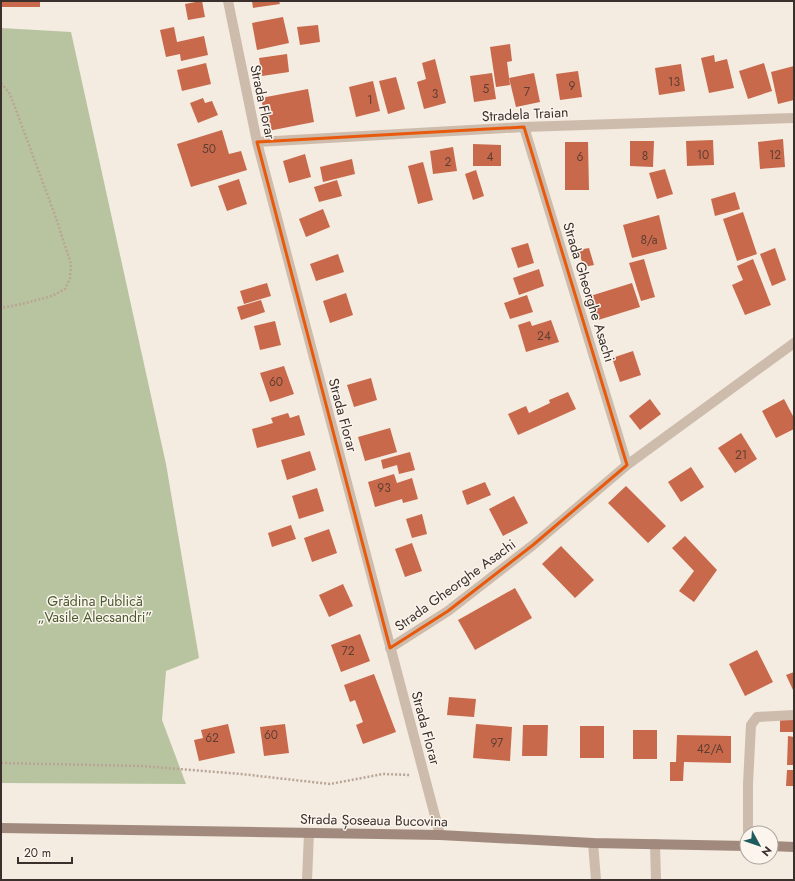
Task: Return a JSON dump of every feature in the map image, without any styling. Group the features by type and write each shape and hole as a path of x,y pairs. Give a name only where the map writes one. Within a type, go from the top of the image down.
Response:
{"main road":[{"name":"Strada Șoseaua Bucovina","path":"1,828 440,835 593,843 739,846"},
{"path":"779,846 794,847"}],"street":[{"name":"Strada Florar","path":"228,1 257,142 440,835"},
{"name":"Stradela Traian","path":"257,142 524,127 794,118"},
{"name":"Strada Gheorghe Asachi","path":"524,127 627,465"},
{"name":"Strada Gheorghe Asachi","path":"390,648 448,610 533,545 627,465 794,343"},
{"path":"748,825 750,725 756,717 794,715"},
{"path":"307,880 309,833"},
{"path":"593,843 596,880"},
{"path":"655,844 656,880"}],"path":[{"path":"1,83 10,94 55,215 71,264 70,279 65,290 52,296 1,308"},
{"path":"1,762 142,766 241,774 330,784 383,774 424,775"}],"highlighted area":[{"path":"524,127 627,465 533,545 448,611 390,648 257,142"}],"green space":[{"name":"Grădina Publică „Vasile Alecsandri”","path":"1,28 71,32 166,464 199,658 166,671 162,720 186,784 1,783"}],"building":[{"path":"1,1 40,1 40,7 1,7"},
{"path":"202,1 205,17 188,20 185,4"},
{"path":"252,1 279,1 280,4 253,8"},
{"path":"283,17 289,43 257,50 252,23"},
{"path":"318,25 320,42 300,45 297,27"},
{"path":"174,27 177,42 204,36 208,55 181,61 180,54 166,57 160,30"},
{"path":"510,44 512,61 507,62 510,85 496,87 490,47"},
{"path":"287,54 289,72 262,76 259,58"},
{"path":"714,55 715,62 727,59 734,88 709,93 701,58"},
{"path":"435,59 446,103 424,109 417,82 426,79 422,63"},
{"path":"206,63 211,84 182,91 177,70"},
{"path":"764,63 772,91 748,99 739,71"},
{"path":"681,64 685,91 659,95 655,68"},
{"path":"794,66 794,100 778,104 771,72"},
{"path":"578,71 582,97 560,100 556,74"},
{"path":"492,73 496,99 474,102 470,76"},
{"path":"534,73 540,102 516,107 509,78"},
{"path":"396,77 405,109 388,114 379,81"},
{"path":"373,81 380,111 356,117 349,87"},
{"path":"308,89 314,122 268,131 261,98"},
{"path":"203,98 205,103 212,101 218,115 198,123 190,103"},
{"path":"222,130 229,154 241,151 247,170 191,187 177,144"},
{"path":"783,139 785,167 760,169 758,142"},
{"path":"713,140 714,165 687,166 686,141"},
{"path":"630,141 654,141 653,167 630,166"},
{"path":"565,142 588,142 589,190 565,190"},
{"path":"473,144 501,145 501,166 473,166"},
{"path":"453,147 457,171 433,174 430,151"},
{"path":"305,154 311,177 289,183 283,161"},
{"path":"352,159 355,174 323,182 320,167"},
{"path":"423,162 433,200 418,204 408,166"},
{"path":"665,169 673,194 657,199 649,173"},
{"path":"476,170 484,196 473,200 465,174"},
{"path":"239,179 247,204 227,211 218,186"},
{"path":"337,180 342,196 319,202 314,187"},
{"path":"735,192 740,209 715,216 711,199"},
{"path":"323,209 330,227 306,237 299,219"},
{"path":"743,212 757,254 737,261 723,219"},
{"path":"659,215 667,249 632,258 623,225"},
{"path":"528,243 534,263 518,268 511,248"},
{"path":"589,248 594,265 584,267 578,250"},
{"path":"775,248 786,280 772,286 760,254"},
{"path":"338,254 344,272 316,281 310,264"},
{"path":"644,259 655,297 641,301 629,263"},
{"path":"753,259 771,305 745,315 732,285 743,280 737,266"},
{"path":"539,269 544,286 519,295 513,278"},
{"path":"267,283 271,296 244,304 240,291"},
{"path":"632,283 640,307 595,321 587,297"},
{"path":"346,293 353,315 330,323 323,301"},
{"path":"527,295 533,312 510,319 504,303"},
{"path":"261,300 265,312 241,320 237,307"},
{"path":"551,320 559,342 526,352 518,325 530,321 532,326"},
{"path":"275,321 281,345 260,350 254,326"},
{"path":"633,351 641,375 620,382 612,358"},
{"path":"284,366 294,394 270,402 260,373"},
{"path":"371,378 377,400 354,407 347,385"},
{"path":"568,392 576,409 518,435 508,414 526,406 529,413 550,403 549,400"},
{"path":"650,399 661,414 640,430 629,416"},
{"path":"784,399 794,418 794,429 776,438 762,411"},
{"path":"288,413 290,418 299,415 305,435 257,448 252,429 273,423 271,418"},
{"path":"390,428 397,452 365,461 358,437"},
{"path":"741,433 757,459 735,473 718,448"},
{"path":"310,451 316,470 287,480 281,460"},
{"path":"410,452 415,470 399,474 397,465 383,469 381,460"},
{"path":"691,467 704,487 681,502 668,482"},
{"path":"394,474 397,483 412,478 418,499 403,503 402,499 375,507 368,482"},
{"path":"485,482 491,495 467,505 462,491"},
{"path":"626,486 666,526 648,543 608,503"},
{"path":"317,488 324,511 299,519 292,496"},
{"path":"514,496 528,523 503,536 489,509"},
{"path":"422,514 427,534 412,538 406,519"},
{"path":"291,525 296,539 272,547 268,533"},
{"path":"329,529 337,553 312,562 304,538"},
{"path":"685,536 717,570 694,602 679,591 694,571 672,548"},
{"path":"412,543 422,571 405,577 395,549"},
{"path":"561,546 594,580 575,598 542,564"},
{"path":"343,584 353,606 329,617 319,595"},
{"path":"515,588 532,618 475,650 458,620"},
{"path":"360,634 370,661 341,672 331,645"},
{"path":"757,650 773,682 745,696 729,664"},
{"path":"794,672 794,692 786,675"},
{"path":"374,674 396,732 363,744 356,725 363,722 355,700 350,702 344,685"},
{"path":"449,697 476,699 474,717 447,715"},
{"path":"794,719 794,732 780,732 780,720"},
{"path":"228,724 235,753 199,761 194,740 203,738 201,730"},
{"path":"285,724 289,753 264,756 260,727"},
{"path":"476,724 512,727 510,761 473,758"},
{"path":"523,725 548,725 547,756 522,756"},
{"path":"580,726 604,726 604,758 580,758"},
{"path":"633,730 657,730 657,759 633,759"},
{"path":"677,735 731,736 731,763 684,762 683,781 670,781 670,762 676,762"},
{"path":"788,736 794,737 794,765 787,765"},
{"path":"787,770 794,770 794,786 786,786"}]}
